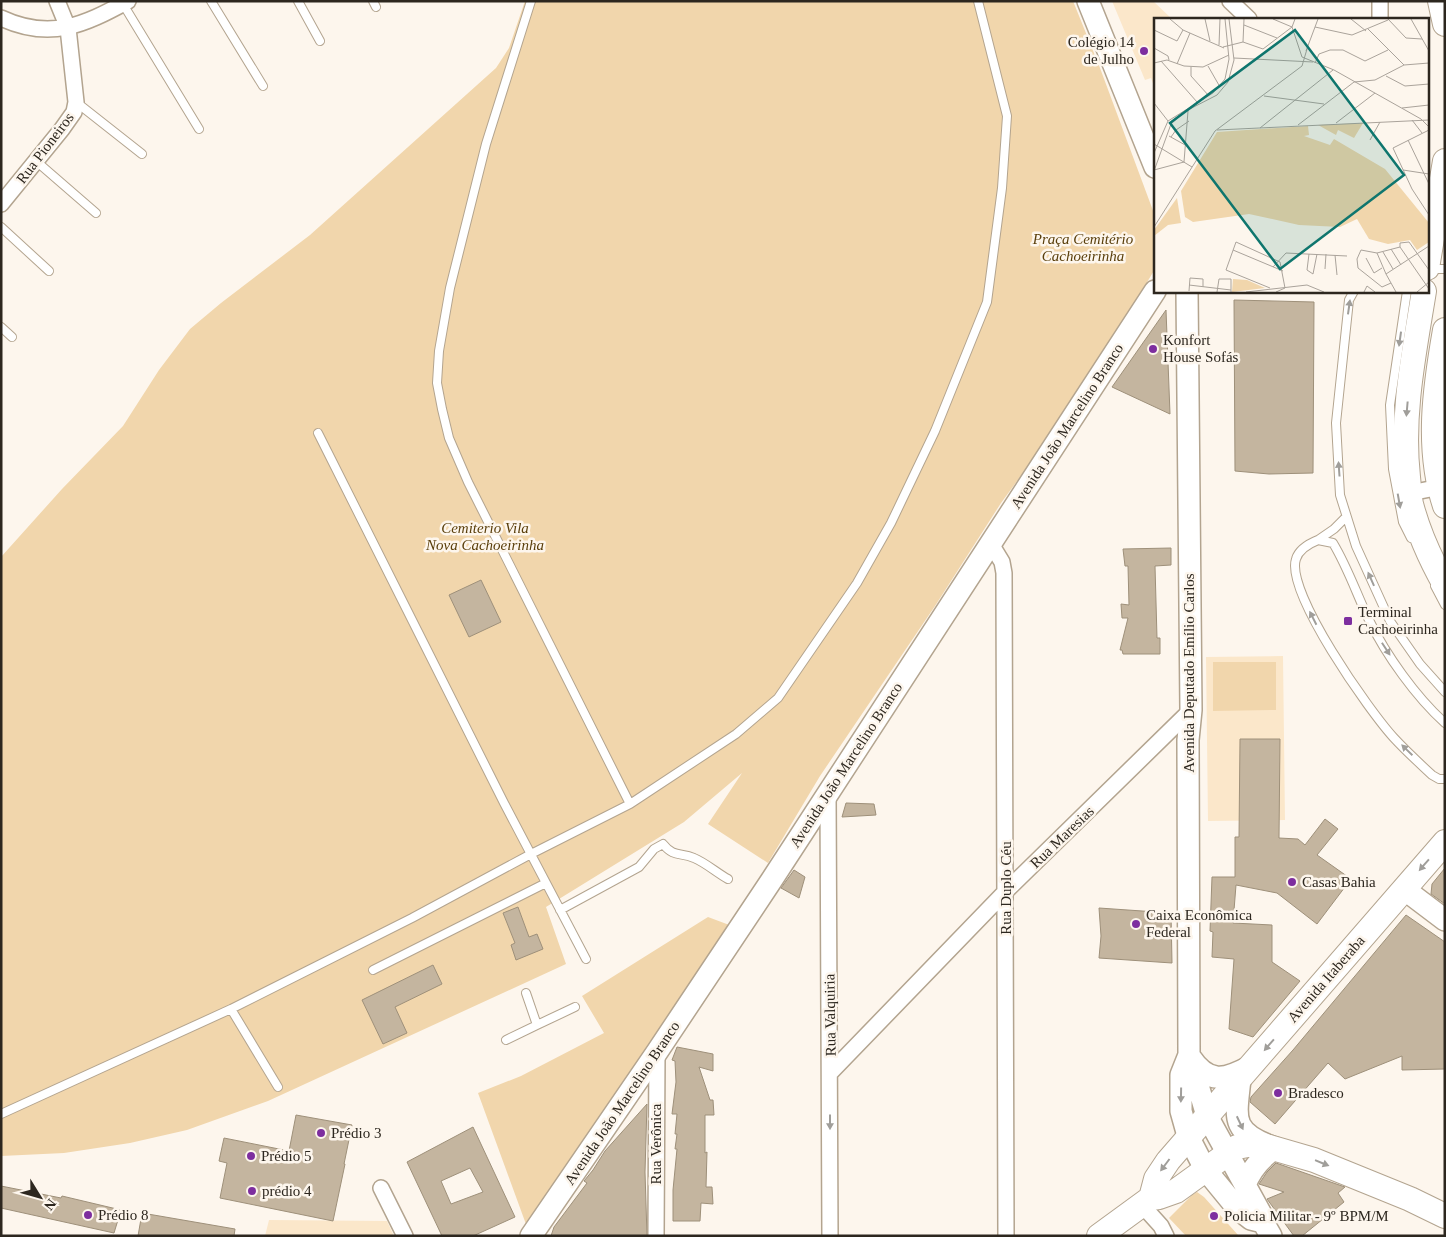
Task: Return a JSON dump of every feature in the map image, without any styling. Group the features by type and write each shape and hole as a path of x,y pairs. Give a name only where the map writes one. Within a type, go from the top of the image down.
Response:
{"main road":[{"path":"1088,1 1154,165"},
{"path":"1440,1 1445,24"},
{"path":"1428,260 1438,174"},
{"name":"Avenida João Marcelino Branco","path":"531,1236 657,1052 828,794 1154,292"},
{"name":"Avenida Deputado Emílio Carlos","path":"1186,292 1191,710 1188,740 1189,1055 1206,1116 1261,1214 1267,1229"},
{"path":"1424,292 1409,391 1405,432 1411,504 1438,582"},
{"path":"1443,492 1435,452 1434,410 1441,373 1445,330"},
{"name":"Avenida Itaberaba","path":"1146,1201 1161,1170 1188,1136 1445,842"},
{"path":"1404,889 1445,920"},
{"path":"1189,1055 1200,1070 1208,1076 1215,1078 1245,1072 1236,1110 1237,1120 1242,1129 1250,1136 1276,1148"},
{"name":"Avenida Deputado Emílio Carlos","path":"1189,1055 1181,1075 1180,1111 1188,1136 1206,1169 1244,1214 1267,1229"},
{"path":"1099,1236 1146,1201 1176,1190 1237,1147 1248,1145 1276,1148 1314,1160 1410,1199 1445,1216"},
{"path":"1245,1185 1255,1166 1276,1148"}],"street":[{"name":"Rua Pioneiros","path":"1,204 62,130 74,112 76,102 68,28 57,1"},
{"path":"1230,1 1249,18"},
{"path":"1380,1 1380,18"},
{"path":"1,18 14,24 42,30 68,28 125,3"},
{"path":"1410,493 1443,492"},
{"name":"Rua Duplo Céu","path":"991,544 1002,562 1004,573 1006,1236"},
{"name":"Rua Maresias","path":"830,1073 1006,891 1191,710"},
{"name":"Rua Valquiria","path":"828,794 830,1236"},
{"name":"Rua Verônica","path":"656,1236 657,1052"},
{"path":"381,1188 405,1236"},
{"path":"1146,1201 1166,1236"}],"lane":[{"path":"211,1 263,86"},
{"path":"298,1 320,41"},
{"path":"531,1 486,144 450,288 439,351 437,383 449,438 468,482 630,804"},
{"path":"1,1114 231,1009 412,918 531,854 630,804 736,734 778,698 857,583 891,523 935,430 987,302 1002,188 1007,116 978,1"},
{"path":"125,3 199,129"},
{"path":"76,102 142,154"},
{"path":"36,162 96,213"},
{"path":"1,227 49,271"},
{"path":"1428,269 1445,269"},
{"path":"1354,292 1350,300 1336,423 1340,495 1356,546 1390,622 1420,664 1445,692"},
{"path":"1407,292 1390,406 1393,469 1403,522 1415,546"},
{"path":"1,327 12,337"},
{"path":"318,434 531,854 586,958"},
{"path":"1346,517 1334,529 1298,553 1294,568 1304,600 1327,646 1393,737 1432,775 1445,778"},
{"path":"1318,540 1333,543 1346,566 1378,635 1412,687 1445,723"},
{"path":"1438,582 1445,606"},
{"path":"560,910 639,867 654,849 663,844 669,851 694,858 728,879"},
{"path":"373,970 546,883"},
{"path":"526,993 537,1025"},
{"path":"506,1040 575,1007"},
{"path":"231,1009 278,1086"}],"shaded area":[{"name":"Colégio 14 de Julho","path":"1112,1 1153,1 1171,18 1154,18 1154,86 1151,78 1145,80"},
{"path":"1283,656 1285,820 1208,821 1206,657"},
{"path":"269,1220 387,1221 394,1236 265,1236"}],"green space":[{"name":"Cemiterio Vila Nova Cachoeirinha","path":"525,1 1073,1 1154,213 1154,271 1076,400 1001,503 935,606 820,776 768,863 708,824 742,773 684,822 546,907 566,964 268,1101 187,1130 130,1143 64,1153 1,1156 1,557 62,489 123,426 159,370 190,329 310,235 496,68 509,48"},
{"path":"1213,662 1276,662 1276,710 1213,711"},
{"path":"708,917 732,926 527,1227 478,1093 521,1076 604,1033 582,996"},
{"path":"1197,1192 1204,1197 1238,1235 1186,1236 1169,1218"}],"building":[{"path":"1234,300 1314,302 1313,473 1269,474 1235,471"},
{"name":"Konfort House Sofás","path":"1166,310 1170,414 1112,387"},
{"path":"1171,548 1171,565 1155,566 1157,638 1160,638 1160,654 1123,654 1122,650 1120,650 1128,618 1122,618 1121,604 1129,605 1128,566 1125,566 1123,549"},
{"path":"481,580 501,622 469,637 449,595"},
{"path":"1240,739 1280,739 1279,838 1298,839 1305,845 1325,819 1338,829 1317,855 1351,879 1317,924 1277,893 1236,885 1233,923 1272,925 1272,962 1300,981 1253,1037 1229,1029 1234,959 1212,957 1213,932 1210,931 1212,877 1235,877 1235,837 1239,837"},
{"path":"846,803 874,804 876,815 842,817"},
{"path":"1445,868 1445,904 1431,894 1432,884"},
{"path":"794,870 805,877 799,898 781,888"},
{"path":"518,907 529,937 537,934 543,949 516,960 511,945 515,943 503,913"},
{"name":"Caixa Econômica Federal","path":"1099,908 1171,913 1172,963 1099,958 1101,936"},
{"path":"1406,915 1445,942 1445,1069 1402,1070 1402,1056 1345,1079 1328,1063 1275,1124 1250,1102 1251,1097 1293,1050"},
{"path":"433,965 442,984 395,1007 407,1033 383,1044 362,1000"},
{"path":"677,1047 713,1054 713,1071 699,1067 710,1100 713,1100 714,1115 705,1115 706,1187 712,1187 713,1204 701,1203 700,1221 673,1221 677,1114 672,1114 676,1082 675,1061 672,1060"},
{"path":"647,1104 645,1172 647,1236 551,1236 554,1227 587,1183 584,1181 605,1151"},
{"path":"296,1115 352,1125 333,1221 220,1198 227,1163 219,1161 224,1138 289,1151"},
{"path":"473,1127 515,1217 473,1236 442,1236 407,1162","holes":["470,1168 483,1192 451,1204 441,1181"]},
{"path":"1276,1163 1345,1187 1338,1193 1344,1202 1302,1236 1294,1236 1267,1199 1284,1192 1259,1184"},
{"path":"1,1186 61,1198 62,1196 121,1210 114,1233 1,1208"},
{"path":"142,1213 235,1229 234,1236 138,1236"}],"place":[{"name":"Colégio 14 de Julho","path":"1144,51"},
{"name":"Konfort House Sofás","path":"1153,349"},
{"name":"Terminal Cachoeirinha","path":"1348,621"},
{"name":"Casas Bahia","path":"1292,882"},
{"name":"Caixa Econômica Federal","path":"1136,924"},
{"name":"Bradesco","path":"1278,1093"},
{"name":"Prédio 3","path":"321,1133"},
{"name":"Prédio 5","path":"251,1156"},
{"name":"prédio 4","path":"252,1191"},
{"name":"Prédio 8","path":"88,1215"},
{"name":"Policia Militar - 9º BPM/M","path":"1214,1216"}],"park label":[{"name":"Praça Cemitério Cachoeirinha","path":"1083,248"}]}
